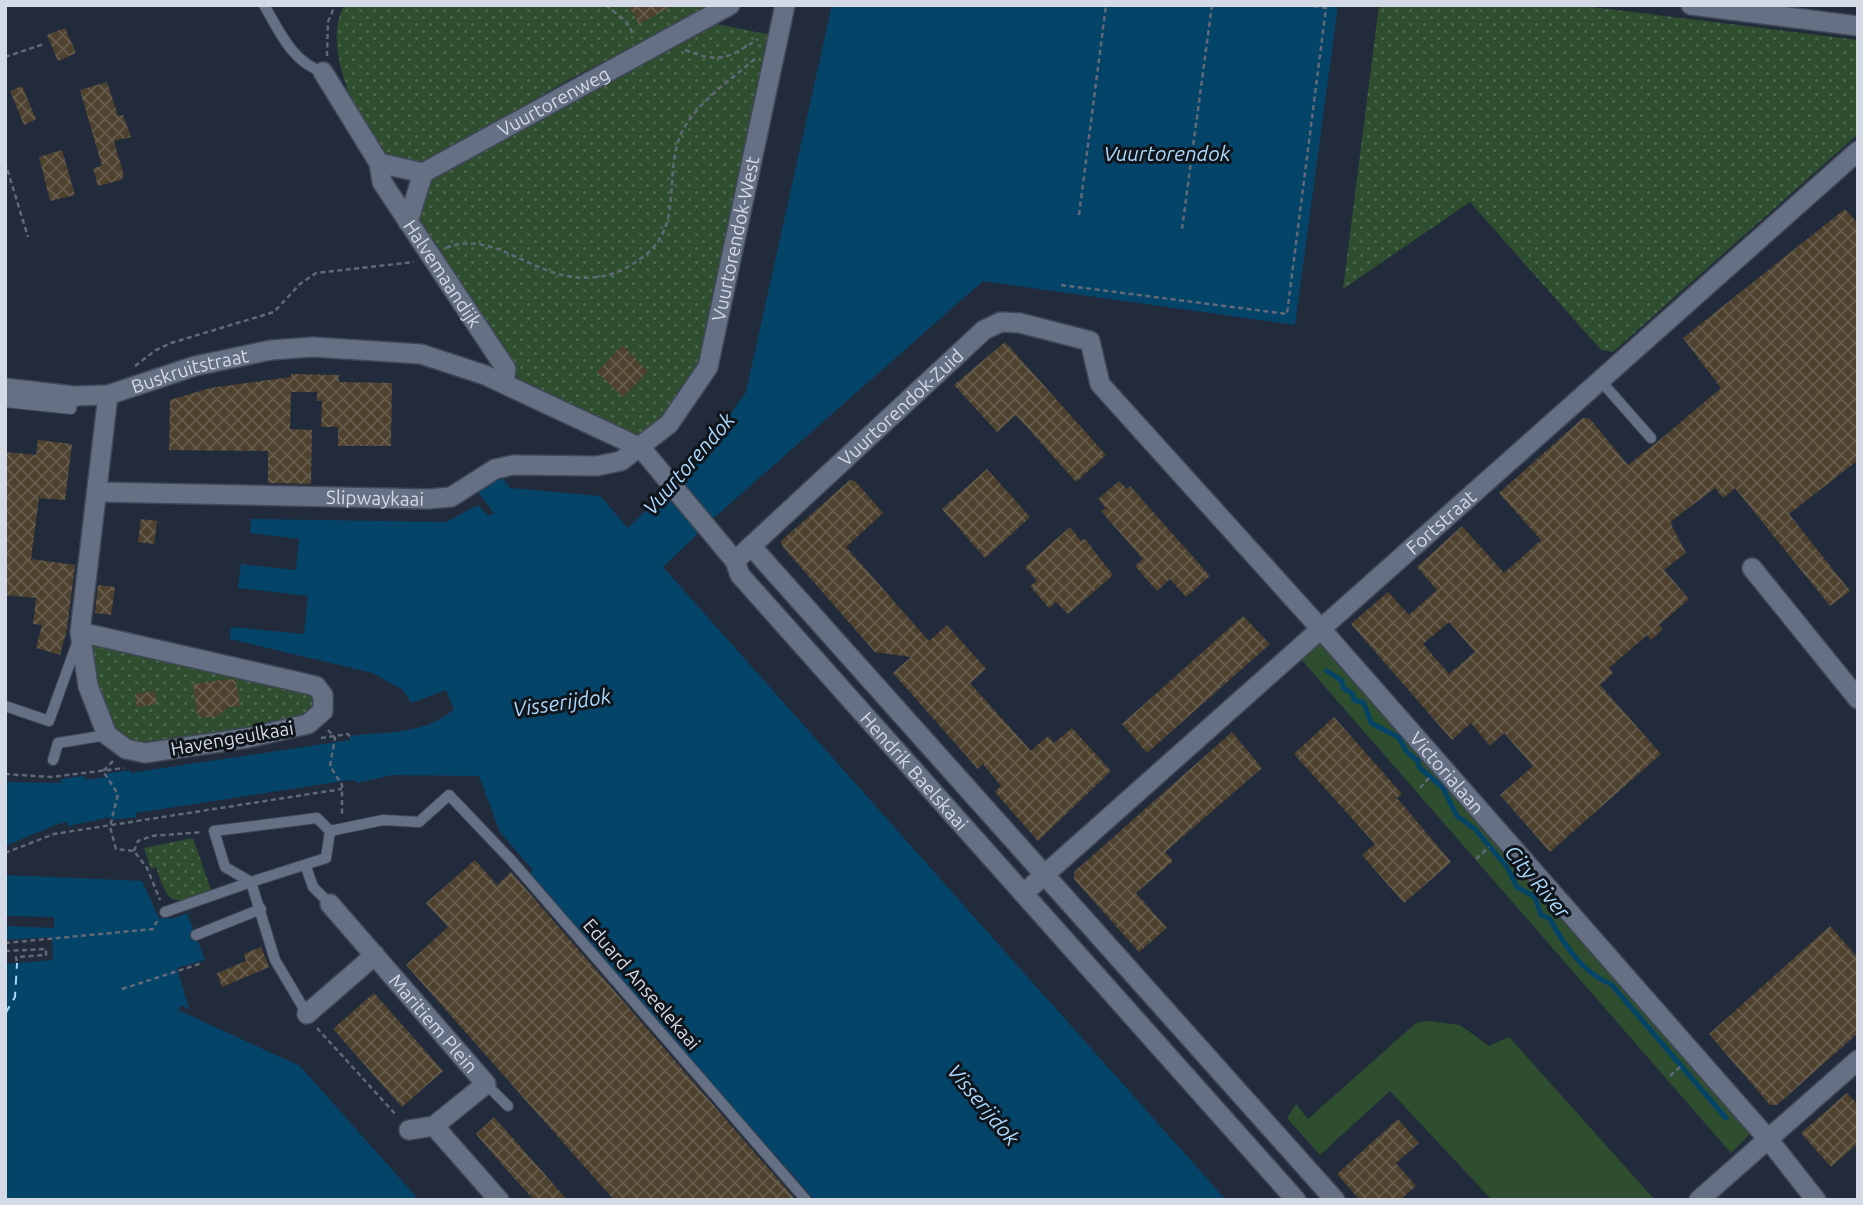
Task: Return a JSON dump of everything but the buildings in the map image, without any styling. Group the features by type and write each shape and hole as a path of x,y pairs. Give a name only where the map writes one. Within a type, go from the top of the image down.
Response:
{"street":[{"name":"Vuurtorenweg","path":"423,173 730,5"},
{"path":"1691,5 1858,26"},
{"name":"Vuurtorendok-West","path":"641,448 669,424 708,368 783,15"},
{"name":"Halvemaandijk","path":"323,72 379,163 382,182 506,369 504,383"},
{"name":"Fortstraat","path":"1024,893 1858,151"},
{"path":"379,163 423,173 408,222"},
{"name":"Vuurtorendok-Zuid","path":"735,561 984,330 1000,322 1020,323 1090,341"},
{"name":"Victorialaan","path":"1090,341 1100,384 1321,629 1768,1139 1816,1200"},
{"name":"Buskruitstraat","path":"80,632 108,395 195,366 271,350 313,346 421,354 504,383"},
{"name":"Hendrik Baelskaai","path":"504,383 641,448 707,525 735,561 740,575 1296,1200"},
{"path":"5,388 74,396 108,395"},
{"name":"Slipwaykaai","path":"97,492 429,499 451,497 495,470 513,465 597,466 621,461 641,448"},
{"name":"Hendrik Baelskaai","path":"751,546 1335,1200"},
{"path":"1752,568 1858,699"},
{"path":"80,632 88,686 107,735"},
{"name":"Havengeulkaai","path":"80,632 316,686 323,695 323,710 308,724 247,738 145,753 126,749 107,735"},
{"name":"Maritiem Plein","path":"330,904 486,1084 434,1126 410,1130"},
{"name":"Maritiem Plein","path":"307,1014 374,955"},
{"path":"1699,1200 1858,1060"},
{"path":"434,1126 499,1200"}],"lane":[{"name":"Halvemaandijk","path":"264,5 285,41 306,66 323,72"},
{"path":"1600,380 1651,438"},
{"path":"5,402 71,409 74,396"},
{"path":"5,706 50,721 80,632"},
{"path":"53,760 58,743 107,735"},
{"name":"Eduard Anseelekaai","path":"330,831 383,820 419,822 449,795 511,860 806,1200"},
{"path":"165,912 251,882 306,867 326,858 330,831 317,818 214,831 225,867 251,882 261,909 265,936 275,960 307,1014"},
{"path":"306,867 313,887 330,904"},
{"path":"196,934 261,909"},
{"path":"486,1084 508,1106"}],"path":[{"path":"323,72 327,58 328,22 335,5"},
{"path":"606,5 627,22 633,34 631,46 638,56"},
{"path":"1079,215 1106,5"},
{"path":"1182,229 1212,5"},
{"path":"1061,285 1287,314 1326,8 1306,5"},
{"path":"672,38 683,49 715,59 731,57 758,38 769,25 783,15"},
{"path":"5,57 44,44"},
{"path":"130,370 156,350 171,343 274,312 300,284 316,273 395,266 430,256 454,244 472,241 488,244 546,273 595,278 619,273 648,254 670,221 678,144 697,109 760,54 772,57"},
{"path":"5,162 28,237"},
{"path":"330,831 344,811 342,787 330,766 335,738"},
{"path":"103,771 118,794 110,827 116,849 134,851 147,869 165,912"},
{"path":"5,853 54,834 110,827 342,787"},
{"path":"134,851 138,841 152,836 214,831"},
{"path":"5,943 153,929 155,926"},
{"path":"5,951 46,948 46,955 16,957 17,963"},
{"path":"122,989 202,963"},
{"path":"307,1014 327,1041 410,1130"}],"green space":[{"path":"345,5 713,5 568,80 428,162 412,164 396,162 387,156 364,126 354,105 339,61 337,40 338,21"},
{"path":"1379,5 1576,5 1858,40 1858,134 1613,352 1601,350 1470,202 1343,289"},
{"path":"716,24 771,35 699,366 659,422 644,434 632,435 518,378 414,221 427,181"},
{"path":"1322,638 1753,1131 1731,1153 1300,658"},
{"path":"86,640 318,696 318,706 292,725 144,747 119,737 106,723"},
{"path":"193,838 211,890 174,900 165,890 156,867 151,869 144,848"},
{"path":"1430,1021 1460,1025 1489,1046 1509,1037 1655,1200 1492,1200 1390,1091 1320,1155 1287,1118 1296,1104 1308,1119 1416,1023"}],"water":[{"path":"832,5 1338,5 1295,325 983,281 716,516 663,567 1226,1200 815,1200 530,877 532,869 500,832 479,776 392,775 357,783 355,780 343,781 136,813 136,817 112,820 111,817 68,826 67,822 5,846 5,782 61,783 61,779 83,776 87,780 130,770 130,773 350,740 350,736 417,728 443,718 454,709 446,690 411,703 403,690 373,673 230,639 231,627 304,634 308,596 238,588 241,564 296,570 299,539 250,533 251,519 446,522 478,505 488,516 494,513 475,488 499,473 510,488 600,496 628,528 698,459 746,392"},
{"path":"5,875 142,881 159,918 172,919 187,913 205,960 177,968 189,1009 181,1005 178,1010 300,1066 419,1200 5,1200"}],"pier":[{"path":"5,916 54,917 54,928 5,926"},
{"path":"52,937 53,960 5,964 5,940"}],"waterway":[{"name":"City River","path":"1327,671 1342,681 1343,688 1353,694 1354,700 1364,703 1371,723 1398,737 1407,752 1418,761 1419,767 1443,788 1457,816 1475,829 1507,867 1517,887 1535,897 1541,915 1549,918 1575,957 1592,973 1611,984 1726,1118"}],"ferry route":[{"path":"5,1014 15,997 17,963"}],"water label":[{"name":"Vuurtorendok","path":"1167,154"},
{"name":"Vuurtorendok","path":"689,464"},
{"name":"Visserijdok","path":"562,703"},
{"name":"Visserijdok","path":"983,1105"}]}
